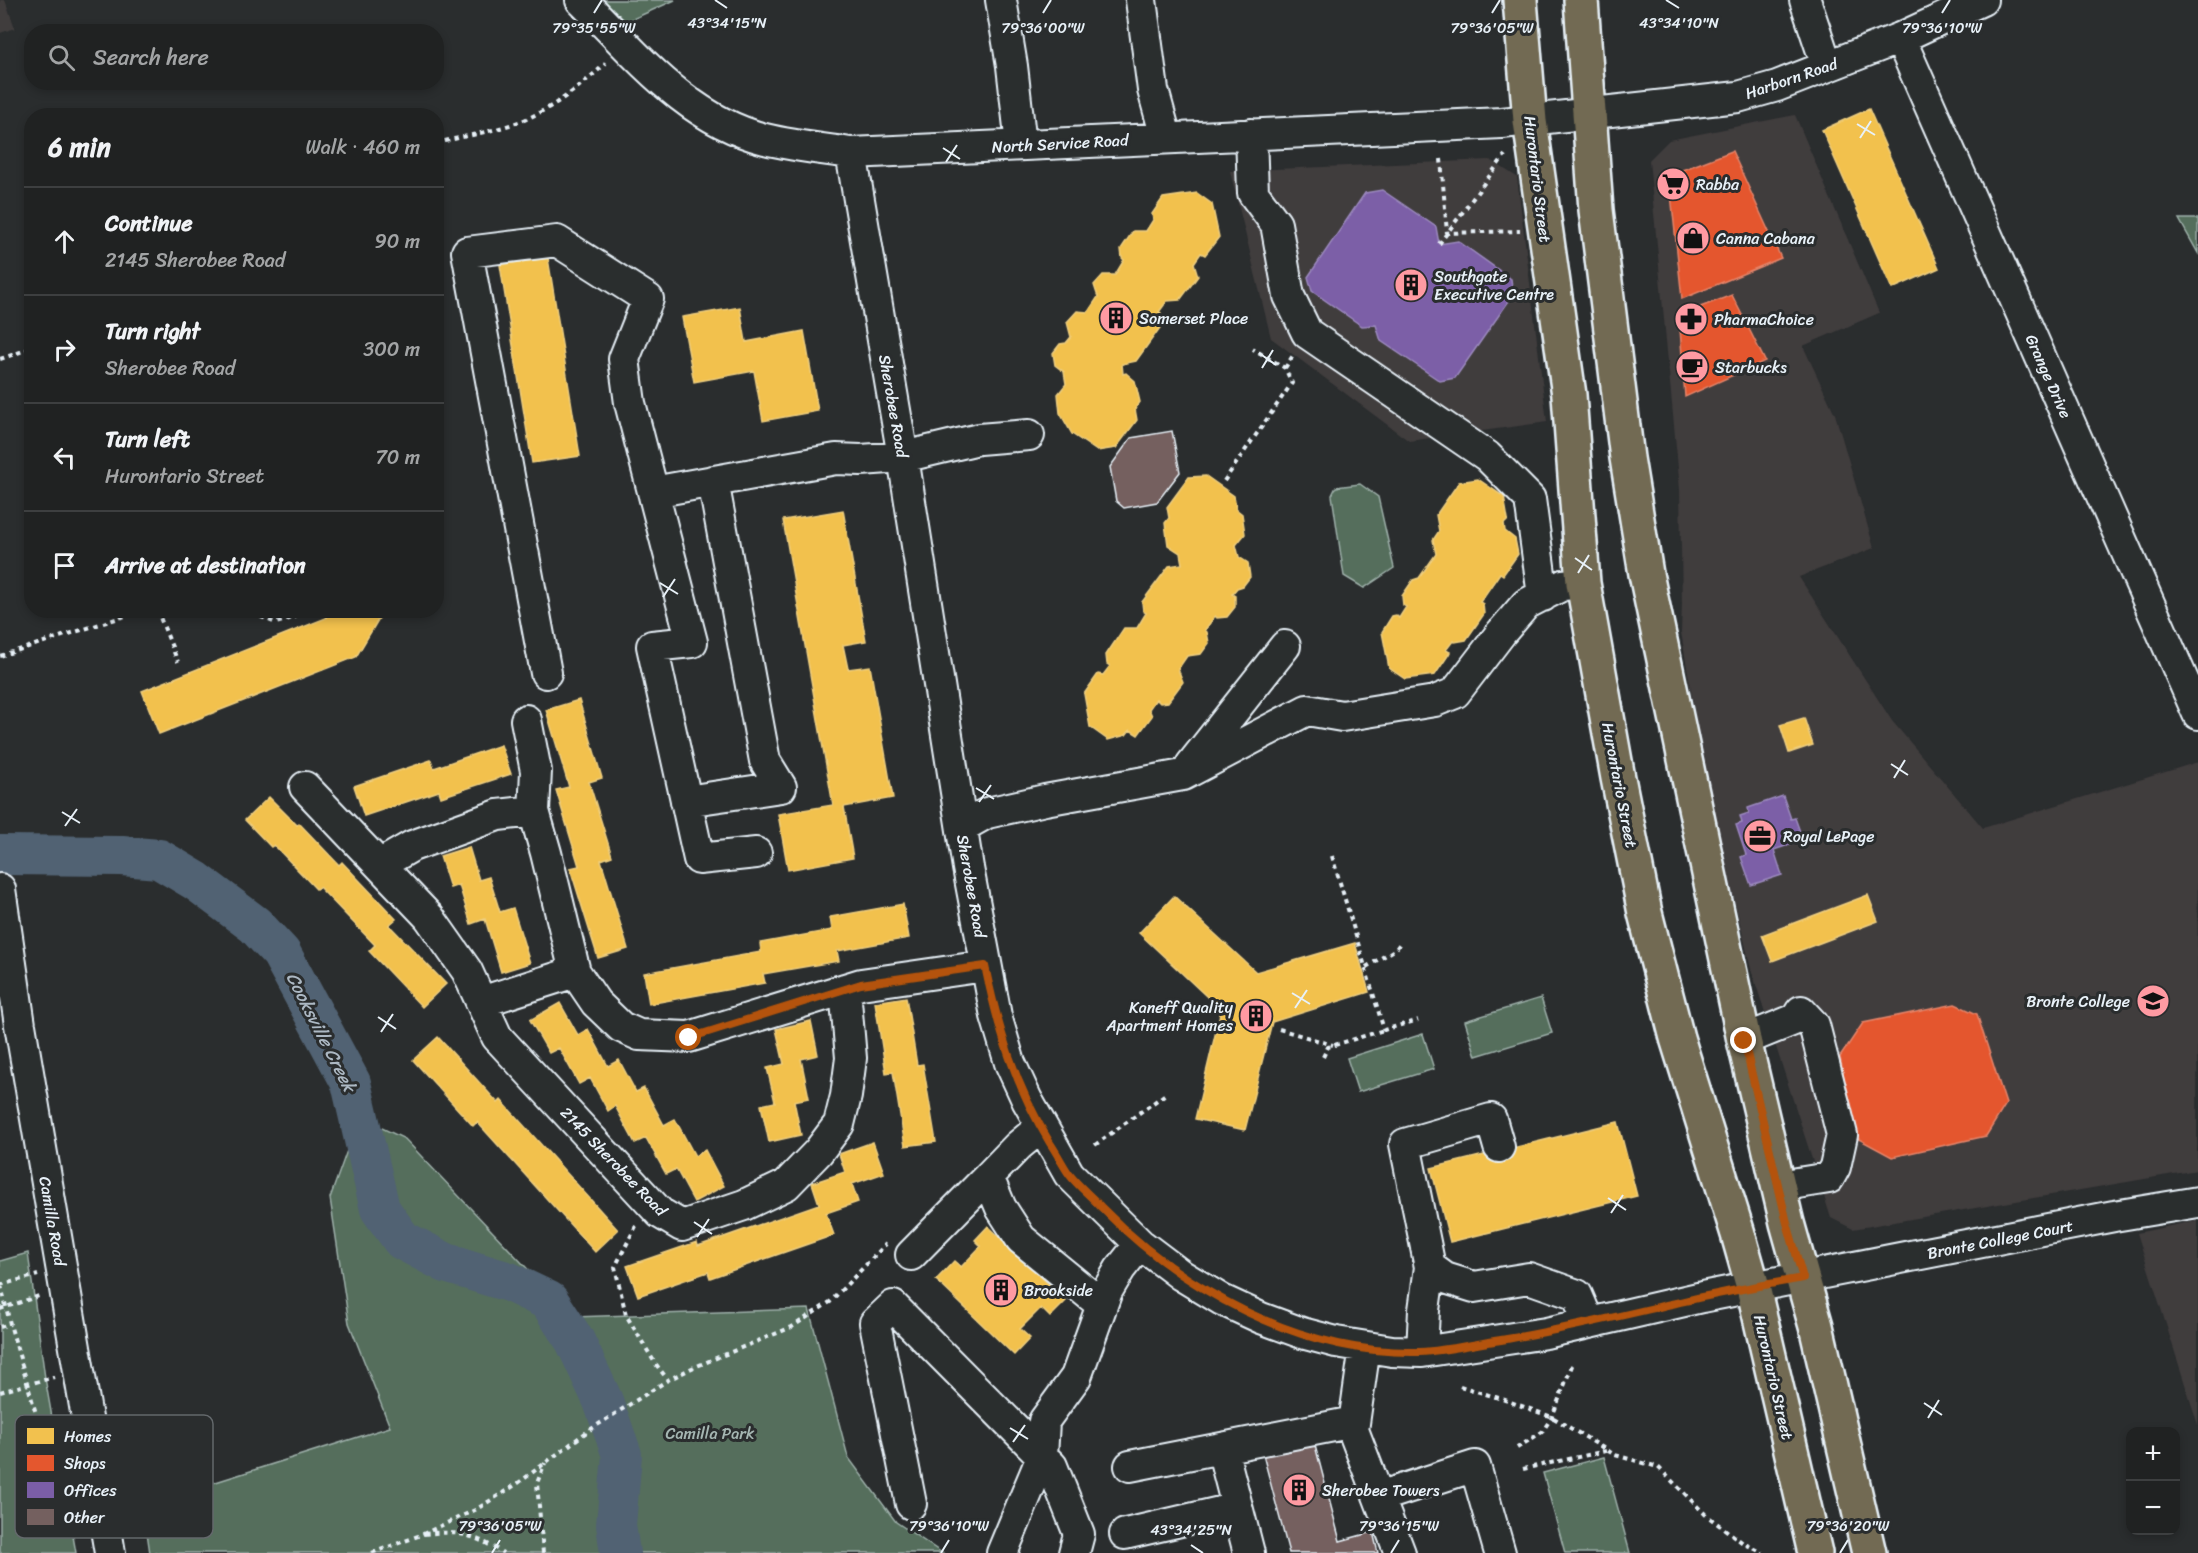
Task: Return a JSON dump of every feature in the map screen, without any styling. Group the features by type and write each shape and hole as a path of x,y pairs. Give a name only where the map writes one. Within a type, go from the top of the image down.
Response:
{"main road":[{"name":"Hurontario Street","path":"1520,0 1530,121 1569,395 1583,583 1618,778 1645,914 1677,1038 1753,1287 1815,1553"},
{"path":"1581,0 1599,233 1627,458 1644,562 1744,1041 1787,1223 1816,1326 1869,1553"}],"street":[{"name":"North Service Road","path":"581,0 670,89 711,118 764,139 851,153 1530,121 1589,114"},
{"path":"1001,0 1012,66 1021,145"},
{"path":"1141,0 1152,90 1166,137"},
{"path":"1805,0 1827,66"},
{"name":"Harborn Road","path":"1589,114 1738,97 1777,87 1900,38 1982,0"},
{"name":"Grange Drive","path":"1900,38 2198,714"},
{"path":"1251,134 1253,193 1276,224 1289,296 1307,333 1487,456 1530,498 1543,596"},
{"name":"Sherobee Road","path":"851,153 903,457 985,966 996,1016 1010,1063 1041,1127 1069,1174 1140,1244 1180,1275 1222,1300 1302,1334 1392,1352 1422,1352 1546,1333 1803,1278"},
{"path":"546,673 467,252 557,242 648,299 624,359 630,403 692,642 652,646 699,859 756,853"},
{"path":"653,492 836,459 903,457 979,440 1029,435"},
{"path":"686,801 781,787 765,761 713,481"},
{"path":"962,827 987,813 1183,775 1307,711 1342,716 1436,701 1455,693 1526,604 1563,585 1583,583"},
{"path":"1183,775 1285,646"},
{"path":"526,720 536,771 534,811 575,972 596,1003 621,1027 639,1035 689,1038 845,989 888,979 985,966"},
{"name":"2145 Sherobee Road","path":"305,788 429,916 467,971 497,1037 649,1202 660,1213 682,1226 744,1205 786,1185 818,1152 839,1124 846,1096 851,1058 845,989"},
{"path":"381,864 412,846 498,815 534,811"},
{"name":"Camilla Road","path":"0,889 10,1027 63,1278 87,1415"},
{"path":"481,1002 575,972"},
{"path":"1744,1041 1796,1019 1801,1011 1814,1025 1842,1135 1835,1167 1829,1178 1779,1186"},
{"path":"1422,1352 1424,1310 1430,1267 1405,1144 1491,1119 1499,1147"},
{"path":"900,1249 988,1177 1018,1146 1041,1127"},
{"path":"988,1177 1001,1208 1021,1239 1102,1305"},
{"name":"Bronte College Court","path":"1803,1278 2103,1218 2198,1202"},
{"path":"1002,1553 1042,1456 1044,1421 1076,1377 1107,1291 1120,1269 1140,1244"},
{"path":"1430,1267 1445,1278 1474,1287 1529,1278 1567,1291 1577,1295 1589,1323"},
{"path":"911,1504 875,1323 893,1306 1052,1466 1079,1534 1074,1553"},
{"path":"1365,1347 1353,1430 1400,1553"},
{"path":"1130,1466 1354,1422"},
{"path":"1222,1448 1249,1553"},
{"path":"1379,1497 1475,1466 1500,1553"},
{"path":"1125,1534 1238,1508"},
{"name":"Camilla Road","path":"107,1538 110,1553"}],"path":[{"path":"444,141 514,124 547,109 580,87 625,44"},
{"path":"1439,244 1505,155"},
{"path":"1441,159 1447,233"},
{"path":"1447,233 1508,230 1545,232"},
{"path":"1224,481 1292,383 1285,368 1253,349"},
{"path":"0,359 24,351"},
{"path":"0,656 119,618"},
{"path":"160,618 178,662"},
{"path":"264,618 276,623 290,618"},
{"path":"1332,856 1384,1030"},
{"path":"1365,966 1396,949 1401,942"},
{"path":"1323,1057 1328,1047 1418,1020"},
{"path":"1279,1029 1334,1046"},
{"path":"1095,1145 1167,1093"},
{"path":"649,1202 615,1268 626,1315 668,1380"},
{"path":"372,1553 421,1535 475,1510 517,1484 588,1431 631,1406 668,1380 792,1327 830,1302 900,1249"},
{"path":"37,1415 0,1285 63,1278"},
{"path":"0,1309 63,1278"},
{"path":"0,1327 10,1324"},
{"path":"1517,1448 1542,1432 1552,1417 1573,1363"},
{"path":"0,1392 79,1370"},
{"path":"1460,1386 1552,1417 1615,1455 1658,1467 1706,1515 1743,1543 1763,1553"},
{"path":"1522,1469 1606,1450"},
{"path":"543,1553 537,1483 545,1461"},
{"path":"421,1535 458,1532 485,1542 504,1553"}],"shaded area":[{"path":"0,0 5,0 15,28 0,33"},
{"path":"1795,115 1879,313 1803,346 1835,414 1874,548 1799,577 1892,721 1983,828 2198,762 2197,1170 1853,1229 1831,1218 1751,969 1707,786 1681,632 1680,489 1649,160 1669,140"},
{"path":"1490,160 1517,177 1547,422 1409,441 1271,338 1230,171"},
{"path":"2198,1220 2198,1425 2137,1233"}],"green space":[{"path":"604,0 675,0 626,22"},
{"path":"2179,219 2198,219 2198,253"},
{"path":"1360,484 1378,497 1394,568 1364,588 1344,576 1332,495 1336,487"},
{"path":"1541,998 1552,1033 1476,1056 1465,1021"},
{"path":"1423,1034 1434,1069 1358,1092 1347,1058"},
{"name":"Camilla Park","path":"359,1117 405,1139 573,1317 809,1309 848,1457 896,1522 942,1553 150,1553 148,1538 213,1538 213,1483 390,1427 349,1323 330,1198"},
{"path":"28,1253 52,1415 15,1415 15,1538 73,1538 76,1553 0,1553 0,1261"},
{"path":"1604,1457 1630,1553 1565,1553 1543,1473"}],"building: Homes":[{"path":"1869,109 1939,268 1892,289 1822,130"},
{"name":"Somerset Place","path":"1197,193 1212,204 1219,237 1205,255 1201,253 1194,263 1198,276 1180,300 1167,301 1159,312 1162,325 1136,361 1122,364 1123,374 1126,373 1135,381 1140,402 1135,409 1137,420 1116,448 1097,451 1072,434 1060,413 1058,394 1066,384 1064,372 1055,365 1053,353 1060,344 1066,343 1071,337 1067,322 1077,311 1088,312 1098,297 1094,285 1103,275 1115,275 1124,260 1121,249 1133,231 1146,231 1153,220 1152,214 1163,198"},
{"path":"548,258 580,456 532,463 500,265"},
{"path":"740,307 746,342 804,331 818,411 763,421 754,371 694,382 682,317"},
{"path":"1206,476 1234,496 1236,509 1242,514 1245,534 1236,545 1239,557 1248,563 1250,577 1232,594 1235,596 1235,607 1227,617 1217,618 1215,616 1205,630 1209,643 1201,654 1187,656 1178,669 1183,682 1168,702 1160,703 1156,699 1149,709 1152,716 1138,735 1130,730 1126,735 1108,740 1090,727 1084,694 1098,674 1103,675 1110,666 1107,664 1106,655 1124,628 1137,628 1146,613 1143,611 1142,602 1169,566 1182,564 1180,553 1168,545 1165,523 1169,518 1167,507 1189,477"},
{"path":"1478,479 1504,497 1508,520 1504,524 1505,531 1515,539 1518,554 1503,575 1500,573 1480,602 1483,604 1484,614 1466,640 1453,641 1446,650 1450,652 1449,654 1435,675 1405,679 1389,668 1382,632 1392,616 1396,615 1399,618 1406,607 1403,605 1402,596 1413,580 1419,578 1436,554 1433,540 1439,531 1436,515 1459,482"},
{"path":"843,510 866,641 843,645 848,669 870,666 893,798 844,807 853,858 788,870 778,814 833,805 783,520"},
{"path":"326,618 379,618 356,657 159,734 142,691"},
{"path":"579,700 602,778 589,782 612,856 601,860 628,949 598,958 570,868 579,866 556,790 569,787 546,710"},
{"path":"1804,718 1813,745 1789,753 1780,725"},
{"path":"501,745 511,774 441,797 439,791 364,816 354,786 431,760 434,768"},
{"path":"269,797 297,825 299,823 339,865 342,862 396,919 389,925 446,984 422,1007 369,951 375,945 319,887 316,889 274,845 271,847 245,820"},
{"path":"469,847 479,880 489,877 500,912 513,908 530,963 501,972 485,919 471,924 459,885 450,888 440,856"},
{"path":"1868,895 1878,921 1772,961 1762,935"},
{"name":"Kaneff Quality Apartment Homes","path":"1174,896 1256,972 1355,943 1369,992 1272,1022 1245,1130 1195,1119 1221,1010 1139,933"},
{"path":"903,904 909,938 837,951 839,961 763,974 765,983 649,1004 644,973 761,952 760,943 832,930 830,917"},
{"path":"906,997 917,1065 923,1064 936,1142 905,1146 893,1072 886,1073 875,1002"},
{"path":"560,1003 578,1035 588,1029 608,1066 619,1060 636,1092 644,1088 664,1125 675,1119 695,1156 705,1150 724,1186 694,1202 676,1169 666,1174 646,1138 635,1143 615,1106 608,1111 590,1078 579,1084 559,1048 549,1053 530,1020"},
{"path":"811,1021 818,1055 801,1059 809,1098 794,1101 801,1135 769,1142 761,1105 775,1102 767,1068 784,1064 776,1029"},
{"path":"438,1037 498,1103 501,1100 618,1230 595,1252 477,1122 473,1126 413,1060"},
{"path":"1618,1122 1637,1196 1450,1242 1431,1168"},
{"path":"873,1142 884,1173 852,1184 858,1202 826,1213 834,1235 710,1278 708,1272 638,1296 627,1266 697,1242 698,1246 819,1204 812,1183 845,1172 839,1154"},
{"name":"Brookside","path":"988,1226 1066,1301 1050,1317 1041,1308 1020,1329 1030,1338 1014,1355 936,1280 954,1261 961,1267 981,1246 975,1240"}],"building: Shops":[{"path":"1732,151 1781,258 1682,299 1669,175"},
{"path":"1732,295 1765,361 1685,397 1679,315"},
{"path":"1955,1004 1977,1014 2006,1104 1986,1136 1892,1157 1855,1137 1840,1057 1863,1023"}],"building: Offices":[{"name":"Southgate Executive Centre","path":"1382,190 1436,227 1439,244 1458,241 1511,279 1513,295 1455,378 1440,381 1381,341 1376,325 1362,326 1312,291 1308,277 1365,193"},
{"path":"1783,796 1791,819 1795,818 1803,840 1774,850 1782,875 1751,885 1741,857 1746,855 1736,825 1742,823 1740,816 1749,813 1748,808"}],"building: Other":[{"path":"1172,431 1180,472 1157,502 1124,508 1116,501 1110,467 1131,438"},
{"name":"Sherobee Towers","path":"1312,1434 1340,1541 1373,1532 1378,1553 1289,1553 1261,1447"}],"waterway":[{"name":"Cooksville Creek","path":"0,855 122,856 159,859 196,881 255,925 281,953 351,1083 380,1209 402,1240 446,1263 509,1282 549,1301 575,1341 603,1401 622,1455 616,1525 620,1553"}],"place":[{"name":"Rabba","path":"1673,184"},
{"name":"Canna Cabana","path":"1693,238"},
{"name":"Southgate Executive Centre","path":"1411,285"},
{"name":"Somerset Place","path":"1116,318"},
{"name":"PharmaChoice","path":"1691,319"},
{"name":"Starbucks","path":"1692,367"},
{"name":"Royal LePage","path":"1760,836"},
{"name":"Bronte College","path":"2153,1001"},
{"name":"Kaneff Quality Apartment Homes","path":"1256,1016"},
{"name":"Brookside","path":"1001,1290"},
{"name":"Sherobee Towers","path":"1299,1490"}],"route":[{"path":"689,1038 861,984 985,966 996,1016 1010,1063 1041,1127 1069,1174 1123,1229 1180,1275 1222,1300 1261,1318 1302,1334 1392,1352 1422,1352 1546,1333 1803,1278 1787,1223 1744,1041"}]}
